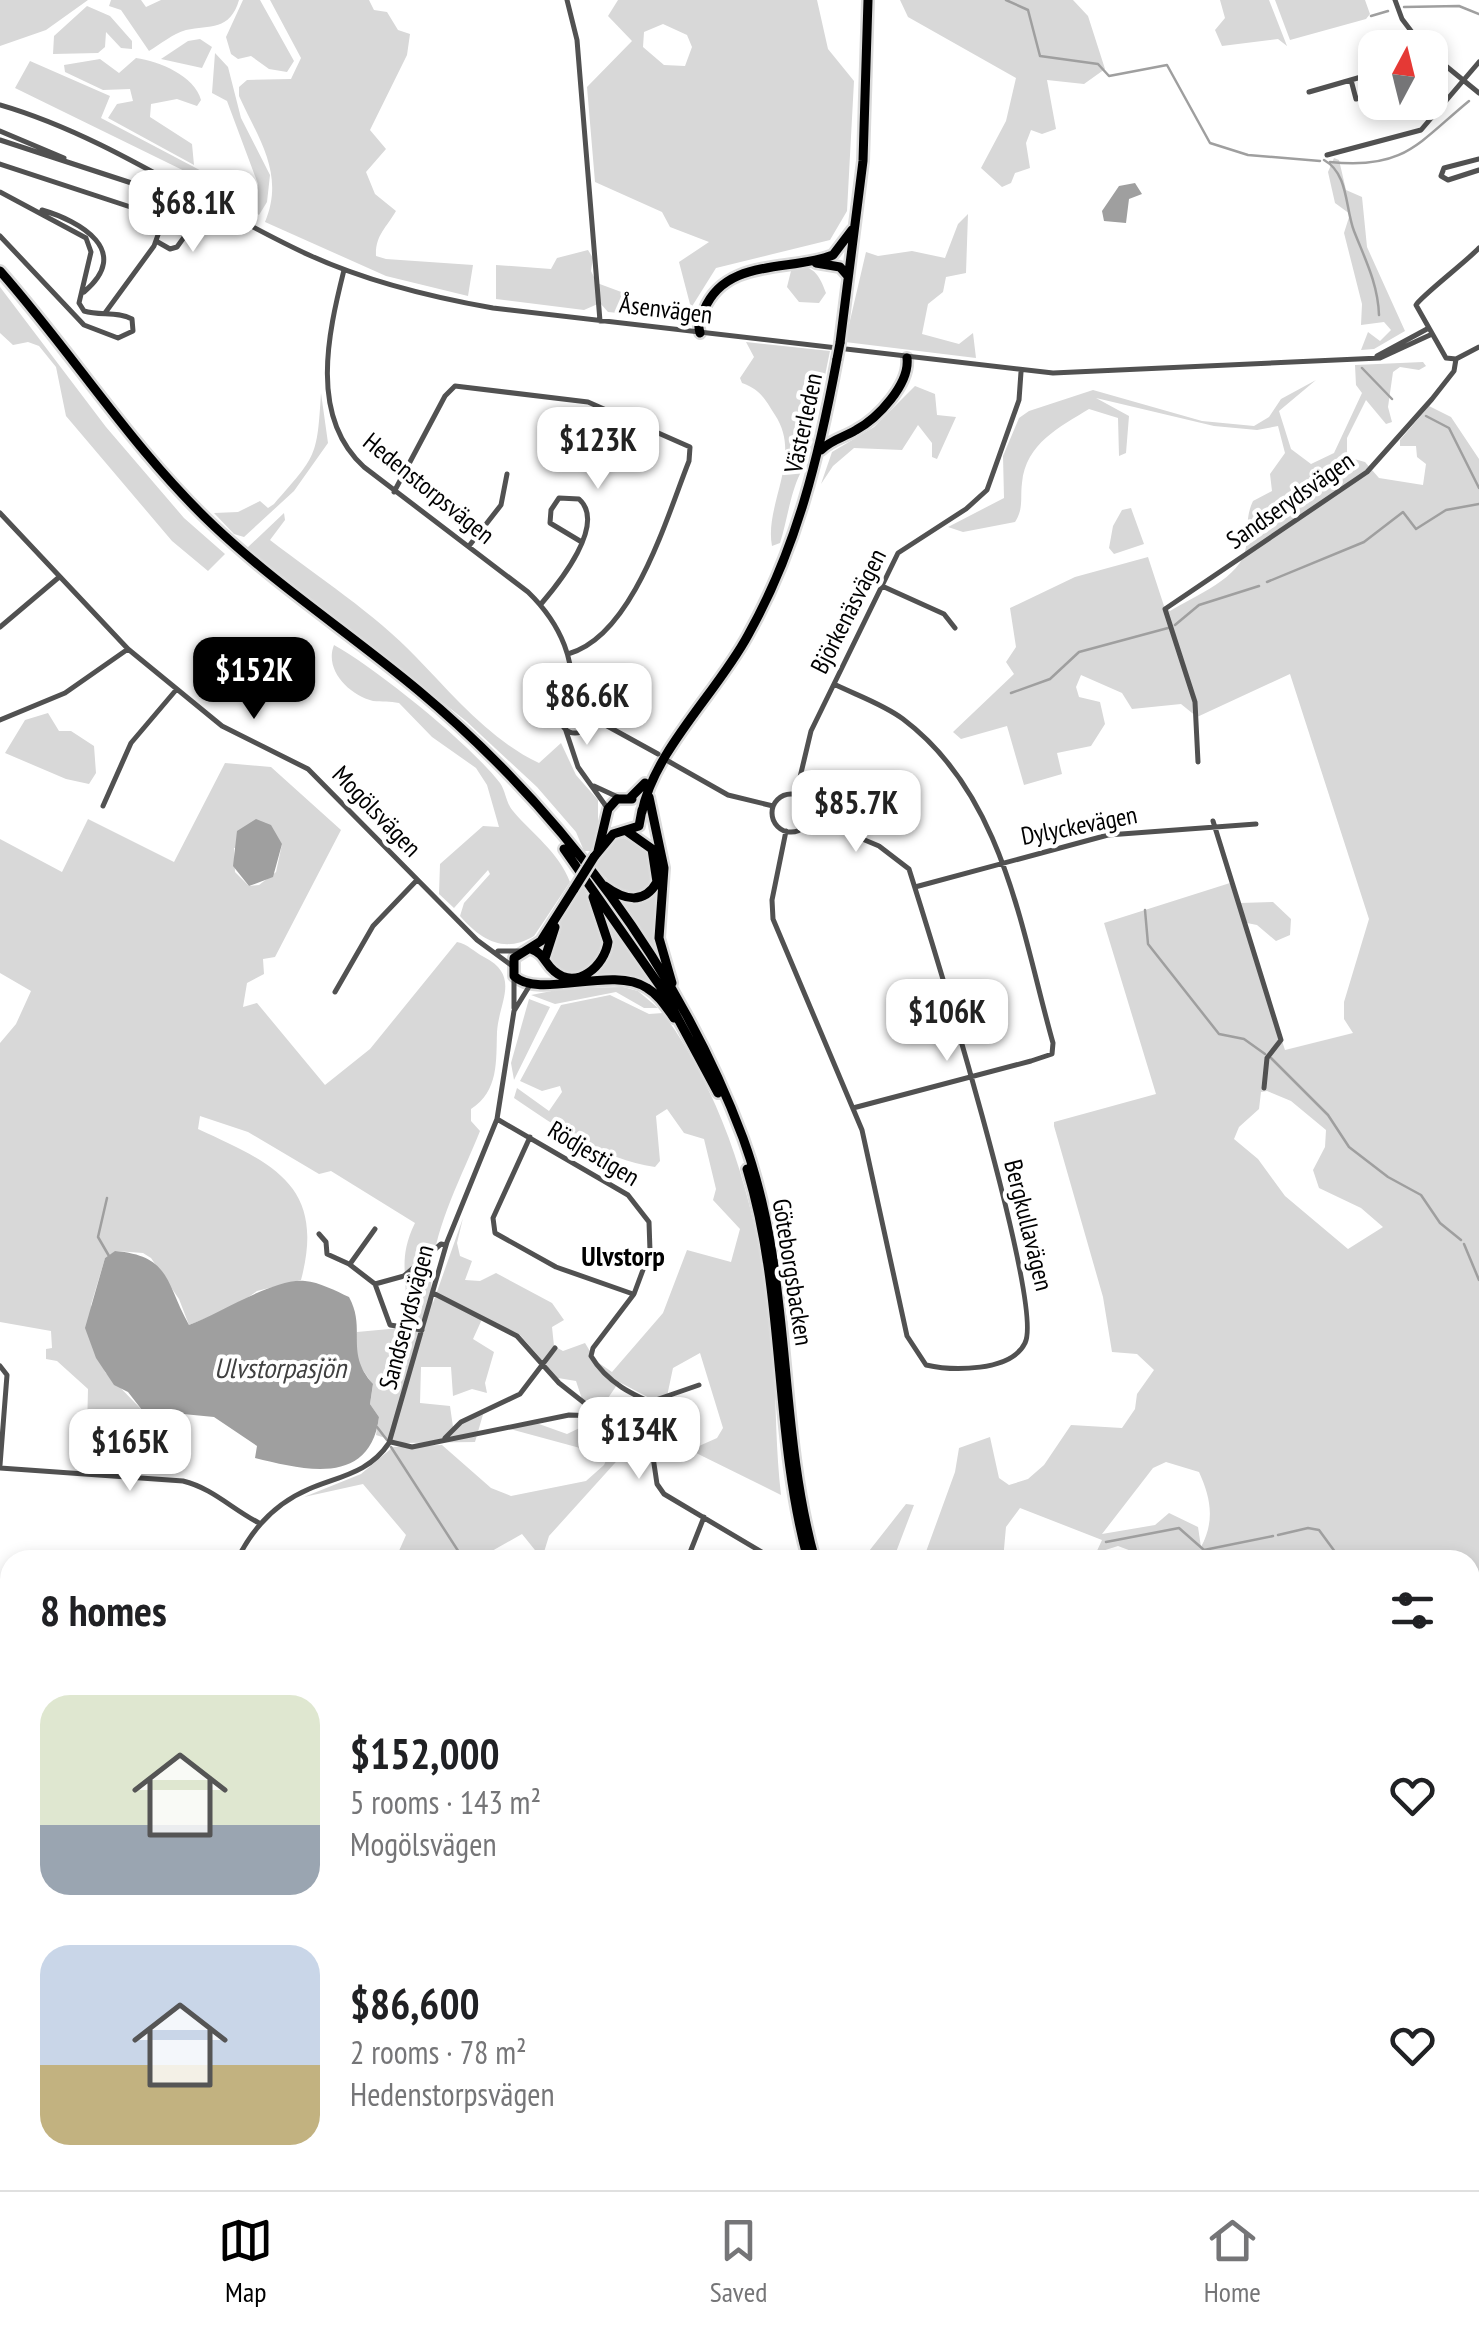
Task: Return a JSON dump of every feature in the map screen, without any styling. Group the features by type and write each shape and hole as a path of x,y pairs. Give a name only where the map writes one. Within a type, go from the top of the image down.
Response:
{"highway":[{"name":"Västerleden","path":"838,343 852,230 866,0"},
{"name":"Västerleden","path":"642,817 650,784 733,662 763,609 793,539 819,452 836,358 862,161 866,0"},
{"path":"700,333 698,322 714,292 760,268 833,254 852,230"},
{"path":"804,262 834,265 846,274"},
{"path":"0,274 116,425 210,528 453,728 526,801 635,948 694,1044"},
{"path":"0,274 190,503 272,578 456,724 527,795 597,880 680,1005"},
{"name":"Västerleden","path":"608,814 626,798 730,660 773,580 810,478 836,358"},
{"path":"819,452 830,441 854,432 888,402 902,380 907,358"},
{"path":"826,420 837,430 854,432"},
{"path":"650,784 650,814 664,876 660,938 680,1005"},
{"path":"626,798 657,844"},
{"path":"597,880 628,899 646,896 655,887 656,855 643,840 624,832 608,814"},
{"path":"608,814 596,854 513,972 534,984 606,978 636,982 658,997 694,1044"},
{"path":"596,854 642,817"},
{"path":"526,950 546,960 556,974 574,977 592,972 606,955 606,931 578,868"},
{"path":"534,984 544,977 546,960 574,889"},
{"name":"Göteborgsbacken","path":"680,1005 725,1094 766,1212 781,1292 795,1471 809,1550"},
{"name":"Göteborgsbacken","path":"694,1044 729,1119 759,1212 774,1291 789,1472 808,1550"}],"street":[{"path":"567,0 577,40 600,321"},
{"path":"1395,0 1411,30"},
{"path":"1328,155 1421,130 1479,62"},
{"path":"1448,68 1479,93"},
{"path":"1309,92 1358,78"},
{"path":"1351,80 1358,98"},
{"name":"Åsenvägen","path":"0,105 58,126 344,270 454,301 1021,371 1370,359 1390,356 1428,332"},
{"path":"0,130 54,151 70,163"},
{"path":"0,140 163,196 167,202 156,241 104,313"},
{"path":"1479,159 1444,168 1441,176 1448,180 1479,170"},
{"path":"0,164 164,218"},
{"path":"0,192 86,238 91,252 79,303 84,311 132,319 133,331 118,338 84,325 0,236"},
{"path":"156,241 170,249 177,247 208,204"},
{"path":"27,206 90,229 99,240 98,275 82,294"},
{"path":"1479,248 1452,276 1417,300 1428,332 1442,355 1456,358 1479,346"},
{"name":"Hedenstorpsvägen","path":"344,270 326,386 329,408 352,456 469,546 552,617 568,654 572,693 566,708"},
{"name":"Sandserydsvägen","path":"1198,762 1195,702 1165,610 1367,472 1454,371 1456,358"},
{"name":"Björkenäsvägen","path":"796,794 810,732 904,546 966,509 987,490 1020,400 1021,371"},
{"path":"394,492 445,396 455,386 588,402 685,443 692,452 636,588 594,642 568,654"},
{"path":"469,546 500,505 508,474"},
{"path":"540,604 576,562 580,542 587,506 579,498 559,498 551,510 550,523 580,542"},
{"name":"Mogölsvägen","path":"0,514 128,649 222,726 308,769 476,940 495,951 513,972"},
{"path":"0,628 58,578"},
{"path":"882,586 944,614 955,628"},
{"path":"0,720 65,693 128,649"},
{"path":"834,684 898,716 923,739 978,806 1003,862 1054,1043 1052,1054 853,1108"},
{"path":"103,806 131,743 176,690"},
{"path":"572,693 597,722 658,754"},
{"path":"580,706 566,708 562,719 574,760 608,814"},
{"path":"583,729 589,716"},
{"path":"571,740 597,722"},
{"path":"565,728 583,729"},
{"path":"668,761 728,796 773,806"},
{"path":"591,784 626,798"},
{"path":"796,794 809,807 810,816 803,827 786,831 774,821 773,806 782,796 796,794"},
{"name":"Bergkullavägen","path":"786,831 772,900 774,920 853,1108 878,1197 907,1336 926,1365 962,1368 992,1364 1024,1347 1030,1330 1028,1306 969,1076 914,887 901,860 810,816"},
{"path":"1214,823 1281,1040 1267,1058 1264,1088"},
{"name":"Dylyckevägen","path":"914,887 1108,835 1214,823 1256,824"},
{"path":"335,992 373,926 417,880"},
{"path":"495,951 526,950"},
{"name":"Sandserydsvägen","path":"390,1442 446,1246 497,1118 514,1011 513,972"},
{"name":"Sandserydsvägen","path":"514,1011 523,990 534,984"},
{"name":"Rödjestigen","path":"497,1118 640,1205 651,1240 634,1294 591,1356 606,1379 647,1403"},
{"path":"530,1137 493,1218 495,1233 556,1267 634,1294"},
{"path":"350,1264 375,1229"},
{"path":"319,1234 326,1242 327,1254 350,1264 374,1284 390,1324 404,1330 423,1330"},
{"path":"374,1284 404,1276 442,1244 446,1246"},
{"path":"432,1293 516,1336 544,1366 654,1456 657,1484 664,1494 759,1550"},
{"path":"444,1440 460,1422 520,1394 554,1348"},
{"path":"0,1366 7,1380 0,1466 183,1481 207,1488 231,1510 260,1524"},
{"path":"647,1403 699,1385"},
{"path":"647,1403 689,1420"},
{"path":"243,1550 260,1524 292,1498 367,1467 390,1442 412,1447 568,1415 603,1416"},
{"path":"691,1550 704,1516"}],"shaded area":[{"path":"0,0 88,0 46,30 0,46"},
{"path":"111,0 141,0 146,7 161,0 239,0 225,22 186,30 149,51 121,10 109,6"},
{"path":"243,0 260,0 294,61 287,72 269,69 251,56 238,59 231,54 226,37"},
{"path":"270,0 369,0 374,10 387,12 398,30 410,34 407,55 370,130 386,149 366,172 375,194 396,211 379,237 376,256 473,265 468,296 386,276 265,222 271,173 239,96 239,87 247,80 291,79 301,58"},
{"path":"618,0 817,0 828,49 854,81 847,211 830,240 716,268 691,308 679,262 709,242 670,227 662,212 595,182 587,87 632,41 608,16","holes":["663,24 687,35 692,47 685,66 664,65 643,47 644,32"]},
{"path":"900,0 1073,0 1088,16 1105,69 1084,84 1047,80 1056,129 1042,134 1031,130 1026,143 1030,168 1015,173 1011,183 1002,187 981,168 1006,121 1016,78 908,17"},
{"path":"1220,0 1269,0 1287,46 1278,39 1222,46 1215,30 1225,18"},
{"path":"1275,0 1365,0 1370,14 1366,19 1290,40"},
{"path":"87,6 110,16 132,41 132,49 121,48 106,32 105,47 98,53 53,54 54,36"},
{"path":"200,39 212,47 202,68 161,59 188,41"},
{"path":"215,53 228,67 241,118 270,175 267,202 259,215 252,210 258,184 227,101 212,93"},
{"path":"136,58 175,71 197,91 201,100 197,106 177,99 151,104 150,117 192,144 194,165 108,118 117,104 133,101 130,89 103,90 65,72 64,65 100,59 119,73"},
{"path":"30,61 110,96 101,118 211,176 209,183 15,88"},
{"path":"1334,158 1339,160 1346,190 1362,197 1367,247 1405,331 1374,349 1361,350 1368,332 1380,341 1391,330 1384,322 1361,325 1362,304 1344,233 1350,214 1335,203 1328,172"},
{"path":"968,214 966,273 946,277 943,292 928,304 922,334 959,344 973,333 976,358 845,342 866,252 878,256 912,251 945,258 958,224"},
{"path":"588,250 597,283 624,293 630,304 629,314 608,312 600,303 584,310 496,299 496,265 551,269 557,258"},
{"path":"792,267 805,267 818,276 826,293 819,303 799,302 787,287"},
{"path":"0,287 106,427 184,518 225,554 208,571 172,541 66,416 56,367 39,346 28,342 13,345 0,333"},
{"path":"746,342 830,351 820,400 811,415 812,446 794,490 780,543 772,546 773,514 784,464 783,431 758,392 742,383 740,378 754,357"},
{"path":"1423,362 1426,366 1419,370 1400,367 1393,372 1388,407 1392,422 1386,424 1366,400 1347,438 1347,457 1365,462 1379,478 1423,485 1426,464 1417,457 1416,446 1400,446 1400,440 1429,406 1451,417 1479,459 1479,1550 1129,1550 1118,1546 1097,1550 1102,1540 1020,1508 1006,1527 1004,1550 927,1550 955,1472 959,1448 990,1437 999,1478 1009,1485 1028,1479 1044,1465 1071,1425 1122,1428 1135,1409 1137,1394 1154,1370 1137,1354 1112,1352 1103,1297 1054,1126 1054,1122 1156,1094 1104,923 1230,883 1285,1050 1353,1033 1344,1019 1344,1002 1369,919 1290,674 1197,717 1181,704 1132,709 1122,693 1081,675 1076,687 1079,697 1100,702 1105,724 1091,746 1057,753 1062,774 1024,785 1007,726 961,739 953,732 1014,674 1006,662 1016,647 1010,608 1075,577 1148,557 1164,606 1170,611 1227,577 1243,558 1253,501 1272,491 1270,474 1285,453 1278,426 1257,430 1214,426 1096,398 1129,416 1126,453 1119,456 1118,418 1089,409 1046,438 1030,457 1015,522 963,532 948,527 1004,498 1003,456 1019,418 1029,411 1093,390 1202,421 1254,426 1269,417 1281,399 1316,380 1279,411 1291,449 1311,464 1334,453 1362,393 1356,385 1355,365","holes":["1261,1092 1291,1101 1326,1130 1325,1147 1313,1170 1319,1188 1361,1208 1383,1227 1348,1249 1285,1196 1258,1159 1234,1139 1239,1127 1259,1109","1166,1462 1199,1472 1209,1500 1210,1519 1201,1547 1198,1527 1169,1513 1155,1525 1102,1534 1153,1468"]},
{"path":"915,386 935,394 937,415 956,417 937,459 932,457 932,443 918,425 902,450 854,448 833,466 821,484 832,452 874,427"},
{"path":"321,393 328,443 294,491 244,537 234,534 214,513 238,512 260,501 268,508 274,504 312,454"},
{"path":"1131,508 1144,544 1114,554 1109,548 1113,526 1122,510"},
{"path":"284,513 285,520 270,540 382,625 488,730 539,763 561,743 576,775 598,800 598,830 591,851 584,851 576,832 537,787 466,721 247,548"},
{"path":"334,645 398,689 467,748 500,783 513,811 559,861 570,882 534,936 513,944 494,942 460,916 464,903 490,874 488,870 454,908 439,894 440,864 483,826 499,827 487,785 476,768 432,737 399,703 373,701 347,687 332,663"},
{"path":"48,713 59,731 71,731 94,746 96,773 89,784 66,779 5,753 25,720"},
{"path":"225,763 271,767 341,830 275,957 263,959 264,974 247,983 243,1007 257,1003 325,1085 370,1049 457,942 502,972 505,990 494,1075 487,1093 471,1109 471,1121 480,1131 438,1238 431,1282 433,1303 463,1218 457,1243 460,1256 472,1261 465,1280 480,1281 496,1273 552,1303 564,1320 552,1327 554,1346 563,1351 585,1343 596,1361 612,1372 663,1313 687,1250 731,1262 740,1229 713,1200 716,1189 704,1139 684,1133 667,1109 656,1116 660,1161 655,1167 598,1149 514,1098 517,1088 549,1111 562,1092 560,1086 542,1091 520,1081 561,1005 610,995 649,1014 663,1013 710,1093 728,1136 755,1226 770,1319 781,1495 690,1450 717,1438 723,1428 700,1353 673,1368 666,1401 657,1402 619,1382 606,1401 608,1430 580,1448 510,1429 506,1426 539,1424 567,1434 590,1423 576,1381 558,1378 520,1335 483,1317 473,1339 494,1352 485,1383 487,1393 472,1389 453,1396 451,1367 421,1367 420,1403 450,1406 453,1427 484,1411 475,1442 401,1443 376,1435 379,1417 370,1404 373,1385 355,1358 357,1332 400,1328 406,1299 405,1252 415,1223 331,1171 319,1174 248,1132 200,1116 198,1129 271,1167 299,1200 306,1222 307,1248 301,1280 257,1291 236,1306 189,1325 179,1299 151,1258 143,1253 116,1251 105,1258 91,1305 105,1372 142,1410 179,1414 167,1441 157,1438 157,1446 171,1451 170,1459 141,1466 120,1455 117,1470 92,1472 86,1468 88,1389 57,1361 46,1359 46,1349 52,1348 51,1331 0,1322 0,1043 16,1024 31,991 0,973 0,839 62,872 88,819 174,862","holes":["282,844 276,872 259,885 249,886 235,872 234,848"]},
{"path":"624,838 650,852 654,879 642,892 617,890 594,865 612,840"},
{"path":"582,883 605,935 601,957 571,973 551,963 549,951"},
{"path":"659,889 659,962 618,901 638,903"},
{"path":"1273,902 1291,919 1290,935 1276,941 1257,925 1247,923 1240,903"},
{"path":"600,905 658,991 635,978 588,978 608,957"},
{"path":"623,987 638,991 658,1008 644,1008 616,992 555,1004 531,995 567,988"},
{"path":"529,999 550,1007 514,1080 511,1063"},
{"path":"605,1441 625,1448 549,1536 545,1550 535,1550 522,1534 494,1550 399,1550 406,1535 363,1484 304,1497 361,1474 393,1447 442,1445 491,1488 511,1496 586,1481 604,1465 609,1454"},
{"path":"906,1504 914,1505 897,1550 870,1550"}],"water":[{"path":"1135,183 1142,194 1129,199 1126,223 1104,221 1102,211 1119,186"},
{"path":"256,819 271,825 282,844 273,877 249,886 233,866 237,831"},
{"name":"Ulvstorpasjön","path":"115,1251 157,1265 189,1325 263,1290 293,1281 316,1283 349,1297 356,1320 360,1362 373,1384 370,1404 379,1417 373,1439 363,1455 332,1468 274,1463 255,1458 257,1446 214,1417 142,1410 128,1392 114,1385 96,1358 85,1328 105,1258"}],"waterway":[{"path":"1006,0 1028,10 1040,56 1098,64 1109,76 1167,65 1210,143 1248,155 1320,161"},
{"path":"1404,7 1459,6 1479,14"},
{"path":"1371,16 1388,11"},
{"path":"1330,162 1376,162 1393,157 1422,141 1469,101"},
{"path":"1324,160 1342,183 1354,231 1374,282 1379,315"},
{"path":"1362,368 1392,399"},
{"path":"1426,416 1449,428 1479,488"},
{"path":"1267,582 1364,542 1403,512 1416,529 1446,510 1479,504"},
{"path":"1175,625 1199,605 1259,586"},
{"path":"1011,693 1050,679 1079,652 1168,628"},
{"path":"1145,910 1148,944 1219,1034 1244,1039 1265,1054"},
{"path":"1271,1058 1328,1115 1349,1147 1388,1177 1421,1195 1440,1223 1461,1240"},
{"path":"107,1198 98,1237 109,1256"},
{"path":"1464,1244 1479,1280"},
{"path":"377,1427 387,1440"},
{"path":"391,1447 458,1550"},
{"path":"1106,1542 1179,1528 1204,1550 1273,1536"},
{"path":"1278,1535 1308,1528 1319,1530 1334,1550"}],"district":[{"name":"Ulvstorp","path":"623,1256"}]}
